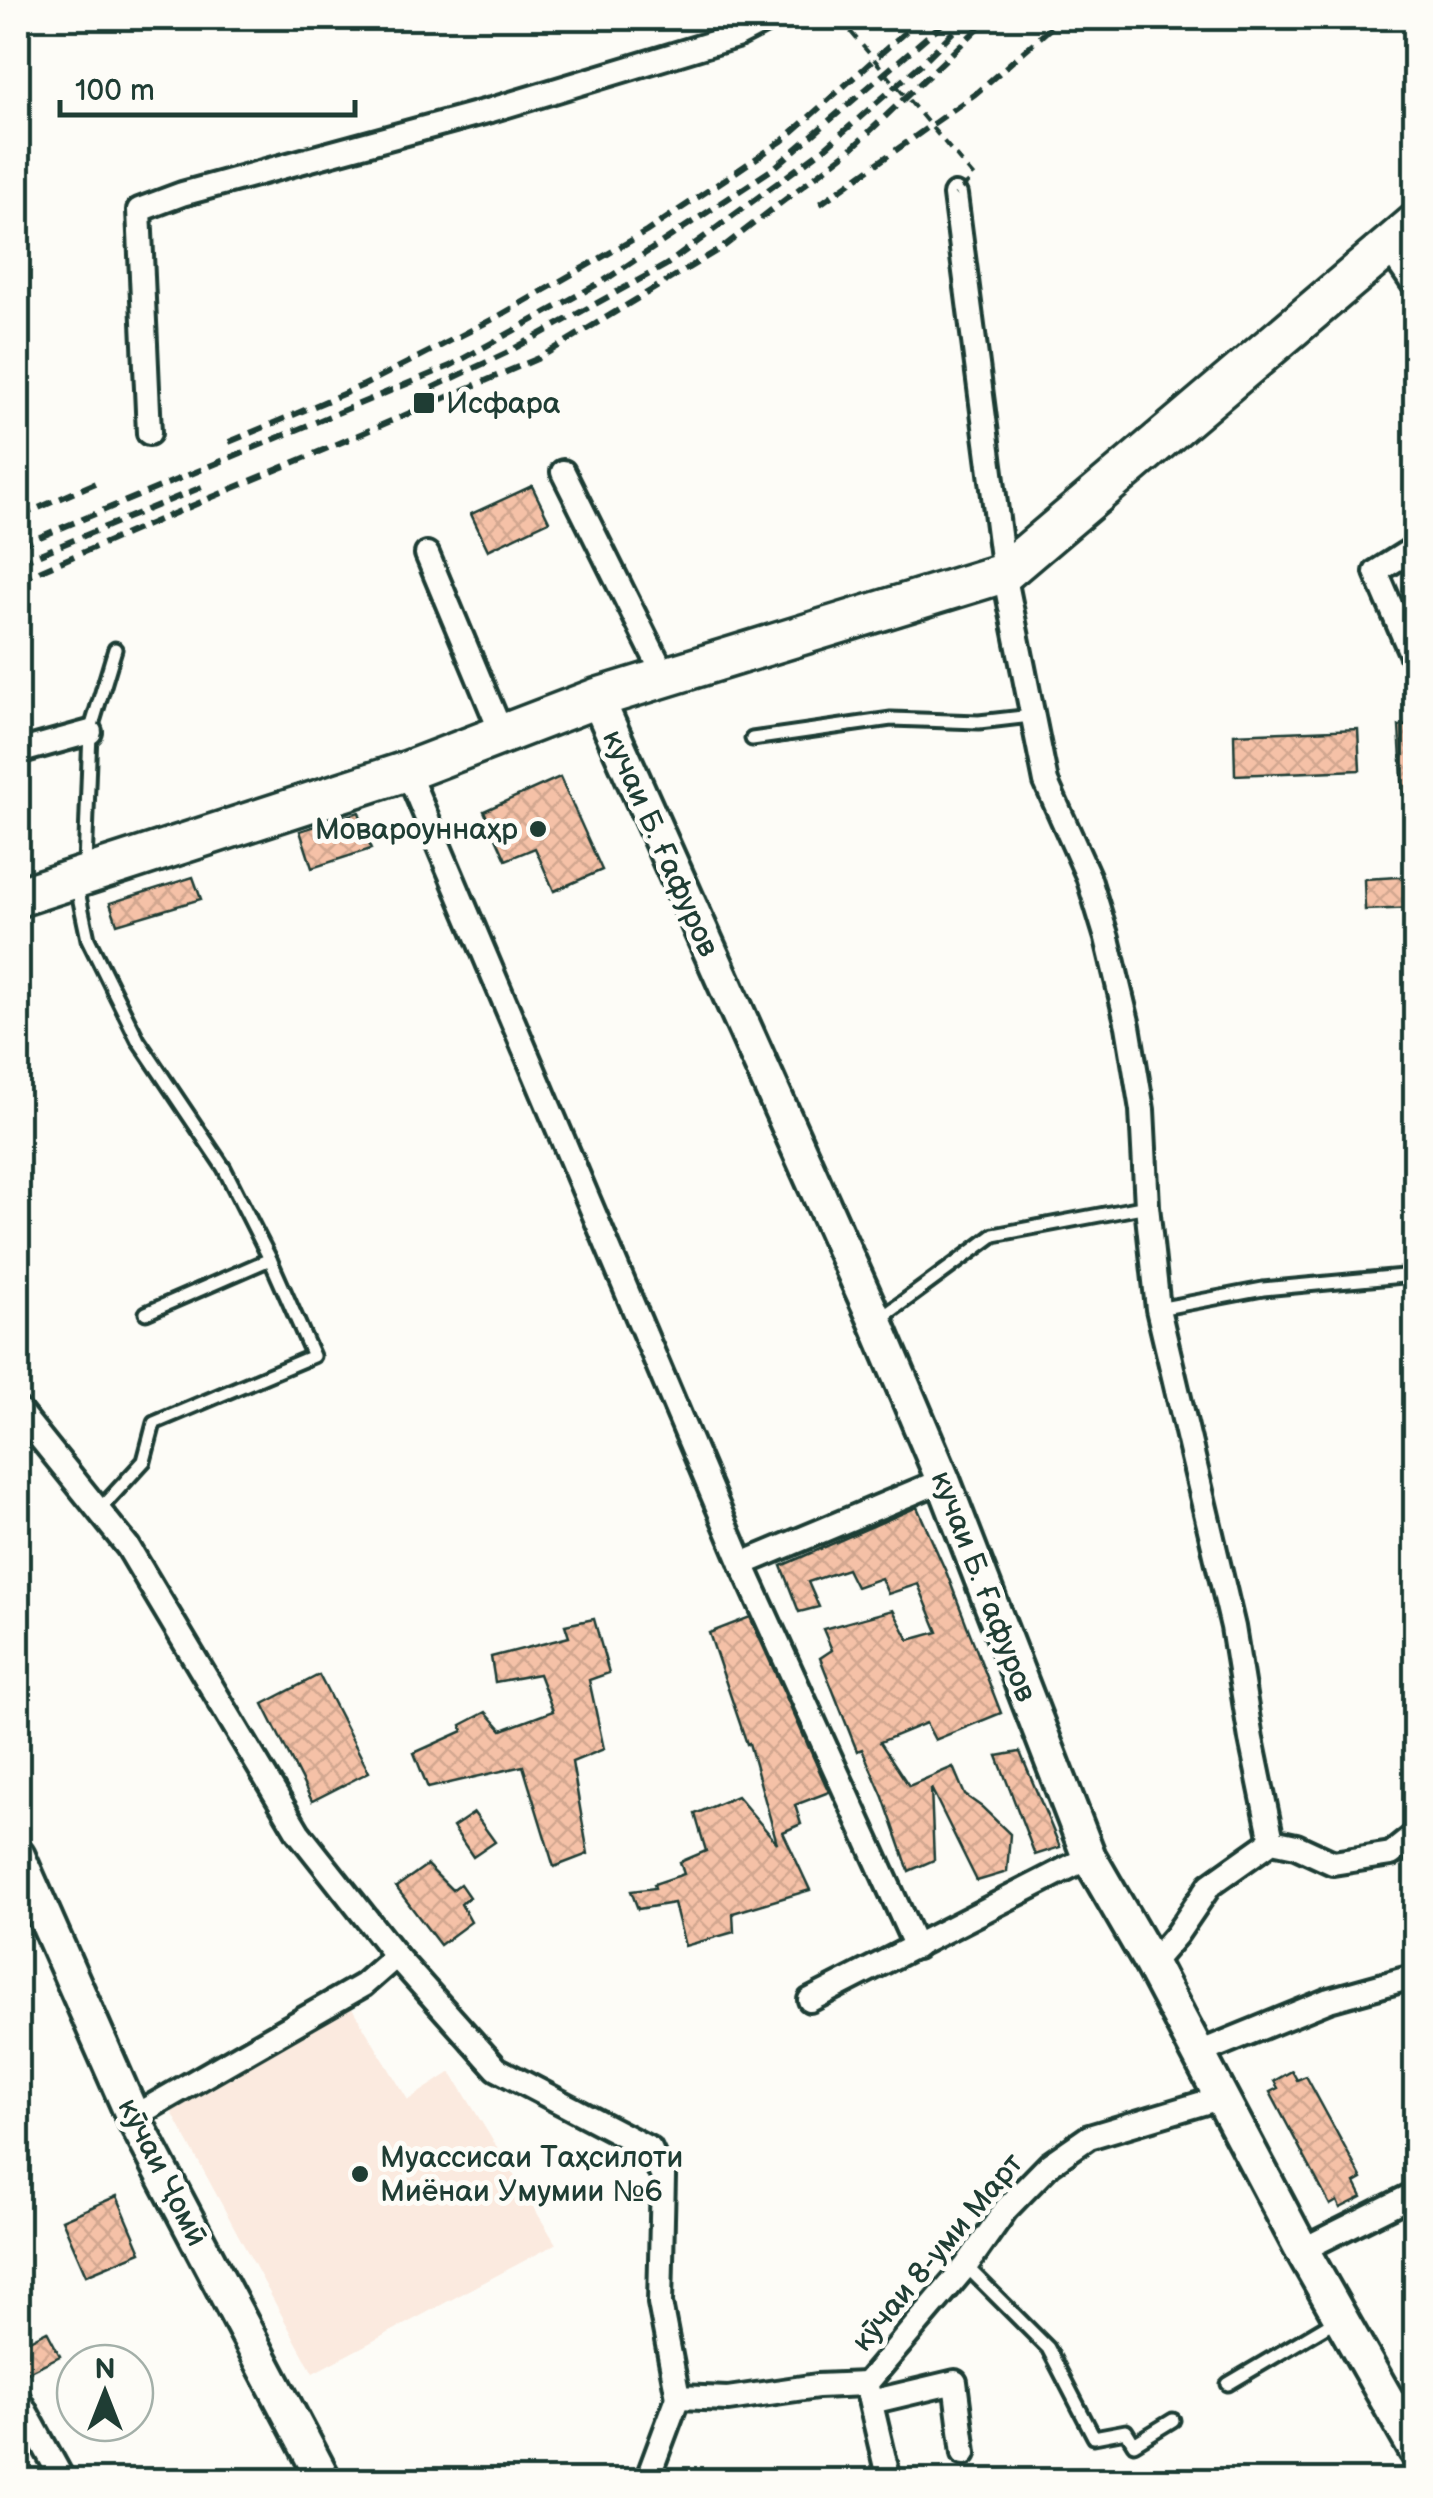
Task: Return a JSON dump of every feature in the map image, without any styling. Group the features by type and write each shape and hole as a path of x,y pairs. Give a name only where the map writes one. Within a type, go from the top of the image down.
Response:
{"main road":[{"path":"18,897 407,770 597,698 1004,573 1402,235"}],"street":[{"path":"149,432 139,210 182,194 491,110 736,36 770,18"},
{"path":"955,195 1004,573 1031,716 1046,782 1088,876 1128,1026 1142,1110 1158,1309 1233,1627 1250,1739 1272,1841"},
{"path":"1402,235 1416,288"},
{"path":"563,472 664,676"},
{"path":"1416,546 1376,572 1416,665"},
{"path":"426,554 502,734"},
{"name":"кучаи Б. Ғафуров","path":"597,698 943,1480 1088,1857 1151,1964 1302,2250 1416,2450"},
{"path":"18,752 90,732"},
{"path":"407,770 742,1564 916,1946"},
{"path":"18,1410 128,1548 298,1832 396,1956 497,2069 650,2150 663,2177 660,2303 678,2397 648,2480"},
{"path":"742,1564 943,1480"},
{"path":"1151,1964 1210,1884 1272,1841 1296,1846 1333,1863 1391,1854 1416,1834"},
{"path":"810,2000 1088,1857"},
{"name":"кӯчаи Ҷомӣ","path":"19,1866 133,2117 324,2480"},
{"path":"133,2117 363,1985 396,1956"},
{"path":"1199,2053 1329,2000 1416,1976"},
{"name":"кӯчаи 8-уми Март","path":"869,2393 1006,2208 1050,2164 1089,2137 1223,2097"},
{"path":"1302,2250 1416,2193"},
{"path":"678,2397 728,2400 817,2386 869,2393 955,2382 964,2453"},
{"path":"869,2393 889,2480"},
{"path":"18,2398 63,2480"}],"lane":[{"path":"100,1509 144,1461 154,1422 313,1356 224,1168 138,1040 88,939 80,878 90,732 115,648"},
{"path":"752,739 891,719 979,722 1031,716"},
{"path":"876,1322 994,1235 1147,1206"},
{"path":"146,1313 270,1259"},
{"path":"1158,1309 1262,1289 1403,1276"},
{"path":"966,2266 1048,2348 1094,2437 1126,2432 1134,2444 1174,2420"},
{"path":"1228,2384 1340,2318"}],"path":[{"path":"839,18 974,177 955,195"}],"shaded area":[{"name":"Муассисаи Таҳсилоти Миёнаи Умумии №6","path":"350,2005 408,2100 451,2072 556,2244 313,2373 168,2105"}],"building":[{"path":"532,486 549,521 488,550 471,514"},
{"path":"1416,725 1416,795 1403,795 1399,726"},
{"path":"1358,729 1360,770 1235,775 1234,734"},
{"name":"Мовароуннаҳр","path":"560,777 602,870 554,891 535,848 506,860 484,811"},
{"path":"359,812 371,849 312,868 300,831"},
{"path":"1416,876 1416,908 1365,910 1364,879"},
{"path":"193,877 201,899 117,924 110,903"},
{"path":"917,1507 1001,1713 935,1740 926,1723 880,1742 909,1786 953,1767 965,1795 1010,1834 1007,1872 977,1881 931,1788 934,1860 909,1871 883,1797 862,1749 857,1751 820,1658 832,1650 823,1629 893,1610 909,1640 938,1632 918,1584 888,1594 881,1578 856,1587 847,1569 808,1582 819,1607 799,1612 781,1566"},
{"path":"750,1617 829,1792 795,1805 801,1824 783,1832 810,1890 733,1913 734,1932 685,1946 674,1903 638,1909 631,1891 655,1888 654,1884 684,1874 680,1862 706,1851 695,1814 737,1796 777,1843 749,1743 709,1633"},
{"path":"594,1619 609,1673 589,1680 604,1749 572,1762 588,1854 554,1867 523,1766 428,1788 414,1753 463,1731 461,1725 486,1712 502,1730 553,1711 539,1674 495,1682 491,1657 569,1637 565,1625"},
{"path":"319,1675 369,1772 312,1801 263,1704"},
{"path":"1020,1752 1060,1847 1035,1855 997,1756"},
{"path":"474,1813 495,1842 473,1857 453,1827"},
{"path":"427,1865 452,1890 460,1884 469,1897 461,1904 471,1922 440,1945 396,1887"},
{"path":"1292,2071 1297,2080 1306,2076 1362,2179 1355,2183 1362,2197 1340,2208 1337,2201 1330,2205 1270,2092 1278,2088 1274,2081"},
{"path":"117,2196 141,2252 86,2275 62,2220"},
{"path":"47,2331 55,2346 55,2358 22,2375 18,2346"}],"railway":[{"path":"229,442 364,385 499,316 646,232 782,141 921,18"},
{"path":"432,388 506,353 666,265 825,148 967,18"},
{"path":"18,580 539,358 723,247 850,150 989,18"},
{"path":"820,204 975,94 1062,18"},
{"path":"18,546 450,366 605,280 774,168 942,24"},
{"path":"18,517 98,482"},
{"path":"18,563 202,487"}],"place":[{"name":"Исфара","path":"424,403"},
{"name":"Мовароуннаҳр","path":"538,829"},
{"name":"Муассисаи Таҳсилоти Миёнаи Умумии №6","path":"360,2174"}]}
